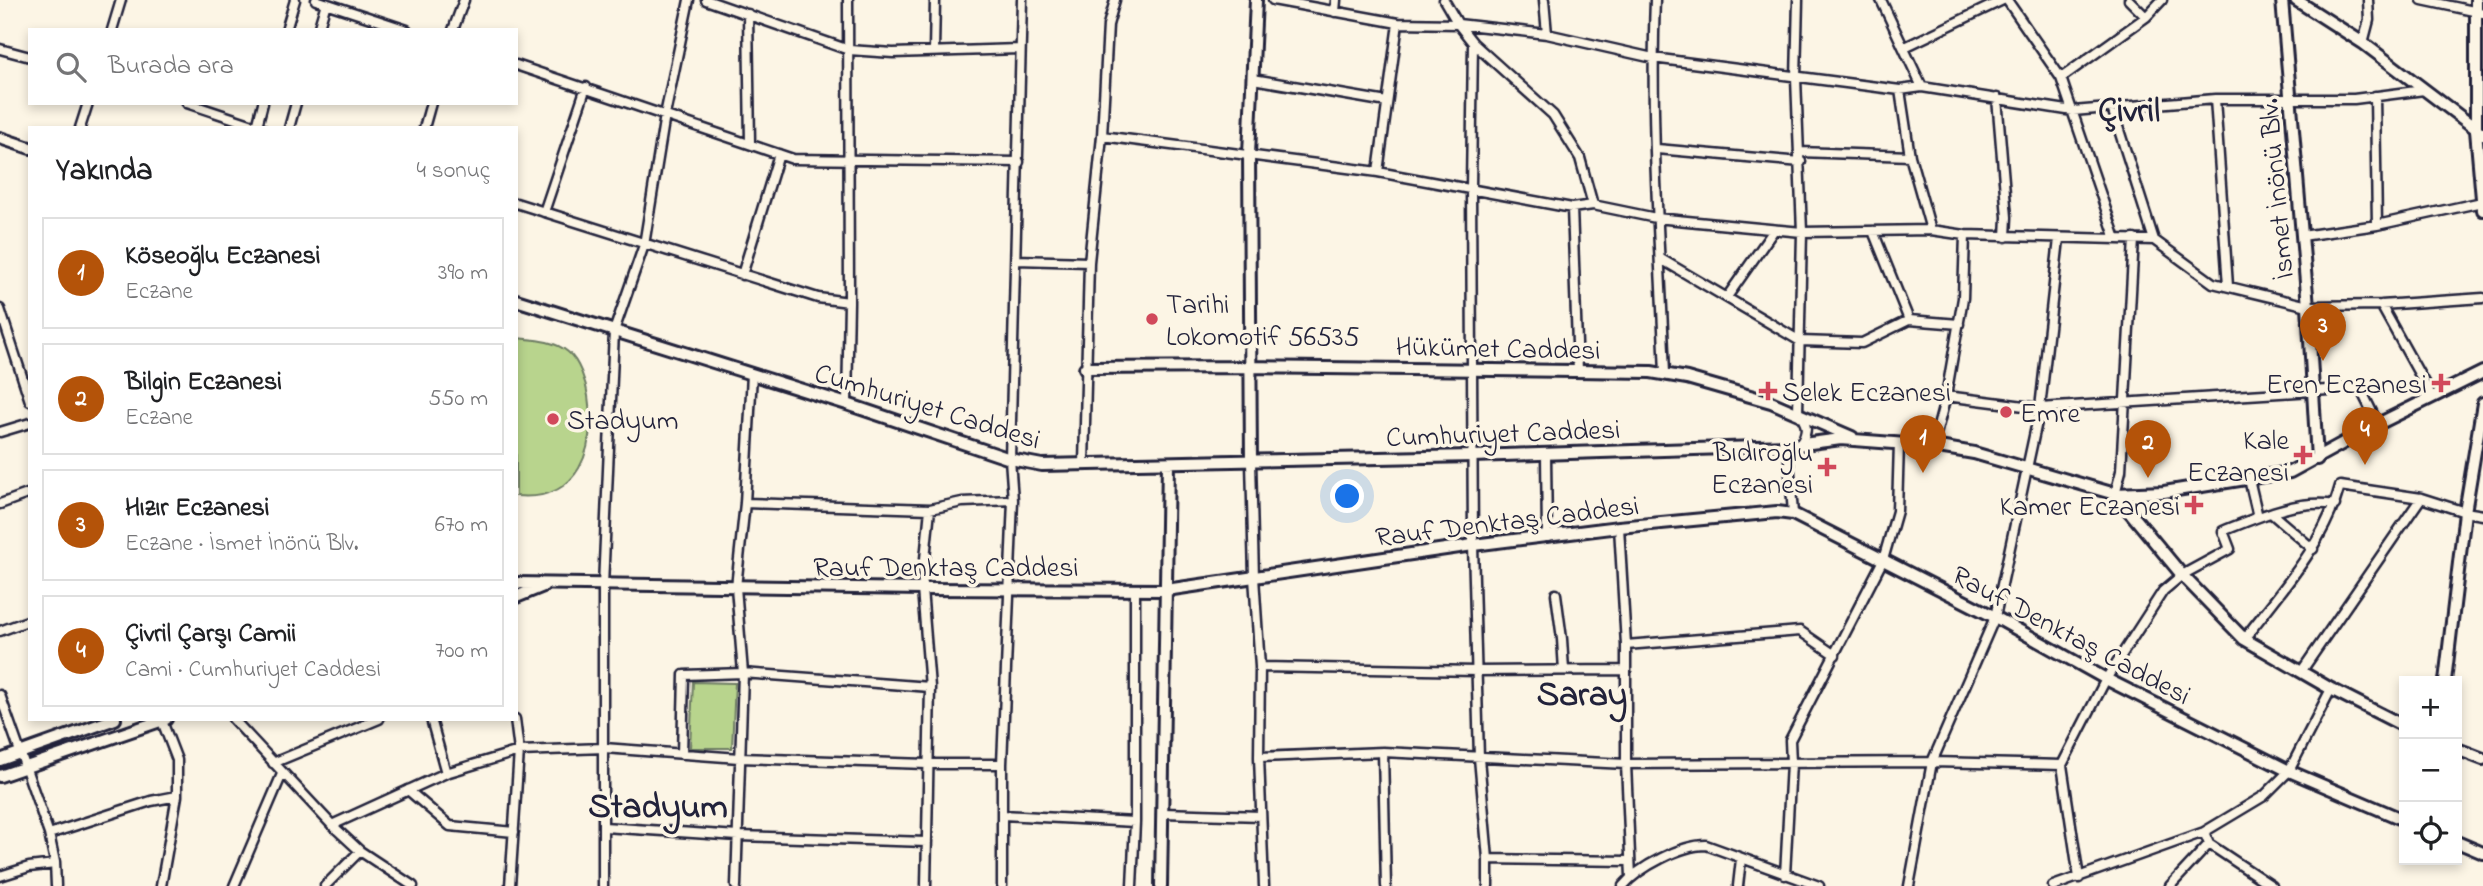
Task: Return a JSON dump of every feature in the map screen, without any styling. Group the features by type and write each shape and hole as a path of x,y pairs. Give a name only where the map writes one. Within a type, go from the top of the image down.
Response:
{"street":[{"path":"113,28 121,0"},
{"path":"287,28 295,0"},
{"path":"316,0 401,28"},
{"path":"454,28 464,0"},
{"path":"603,886 603,586 614,331 643,245 689,0"},
{"path":"706,0 849,50 893,53 1019,49"},
{"path":"848,0 848,404"},
{"path":"934,51 935,0"},
{"path":"1002,886 1002,764 1013,500 1010,459 1022,0"},
{"path":"1084,464 1089,262 1102,136 1108,24 1115,0"},
{"path":"1256,0 1249,154 1249,367 1254,577 1260,667 1259,757 1264,886"},
{"path":"1273,0 1398,23 1458,24 1547,34 1653,58 1900,90 1922,87 2073,111 2215,99 2354,99 2424,90"},
{"path":"1335,12 1336,0"},
{"path":"1444,0 1473,43 1553,116 1580,158 1593,205"},
{"path":"1544,0 1547,34"},
{"path":"1655,0 1653,58 1657,149 1656,218 1661,259 1665,374"},
{"path":"1798,0 1796,78 1802,232 1798,413 1807,425 1801,443"},
{"path":"1881,0 1922,87"},
{"path":"1905,47 2005,0 2060,78 2116,239"},
{"path":"2129,0 2146,17"},
{"path":"2060,78 2146,17 2162,0"},
{"name":"İsmet İnönü Blv.","path":"2282,0 2308,306 2317,458"},
{"path":"2296,0 2363,43 2480,132"},
{"path":"2363,43 2368,20 2368,0"},
{"path":"2422,0 2479,12"},
{"path":"2476,0 2479,12 2483,210"},
{"path":"319,28 326,4"},
{"path":"748,14 750,143"},
{"path":"1378,172 1398,23"},
{"path":"1473,43 1473,545 1479,758 1488,886"},
{"path":"0,49 28,56"},
{"path":"518,66 793,159 849,162 1019,162"},
{"path":"1253,79 1387,102"},
{"path":"544,212 586,87"},
{"path":"1900,90 1910,156 1931,230"},
{"path":"2375,96 2377,225"},
{"path":"1997,98 2007,217 2006,237"},
{"path":"2215,99 2228,286"},
{"path":"81,126 87,105"},
{"path":"193,105 256,126"},
{"path":"259,126 263,105"},
{"path":"290,126 295,105"},
{"path":"425,126 430,105"},
{"path":"2112,108 2154,240"},
{"path":"1102,136 1378,172 1572,208 1593,205 1656,218 1774,230 1931,230 2006,237 2154,240 2213,283 2308,306 2381,305 2483,298"},
{"path":"0,138 28,147"},
{"path":"1657,149 1801,157 1910,156"},
{"path":"742,275 779,154"},
{"path":"2302,236 2377,225 2482,202"},
{"path":"518,204 818,298 849,302"},
{"path":"1572,208 1578,371"},
{"path":"1727,297 1774,230"},
{"path":"1873,231 1909,320"},
{"path":"1933,446 1946,396 1963,298 1965,235"},
{"path":"1909,886 1932,762 1995,617 2040,408 2059,239"},
{"path":"2134,239 2121,471 2115,494 2182,575 2244,639 2331,690 2399,724"},
{"path":"1661,259 1800,341 1862,343 1909,320 1959,324"},
{"path":"1016,260 1089,262"},
{"name":"Cumhuriyet Caddesi","path":"518,301 848,404 1010,459 1042,465 1546,454 1788,446 1857,439 1974,453 2115,494 2164,492 2290,472 2378,424 2483,372"},
{"path":"2381,305 2432,397"},
{"path":"0,309 28,395"},
{"name":"Hükümet Caddesi","path":"1085,368 1472,369 1665,374 1737,392 1798,413 1857,439"},
{"path":"736,886 743,673 736,587 745,503 752,374"},
{"path":"1946,396 2040,408 2360,388 2378,424"},
{"path":"2446,676 2465,512 2483,403"},
{"path":"0,432 28,424"},
{"path":"1785,876 1790,740 1883,560 1897,512 1899,443"},
{"path":"1788,446 1793,514"},
{"path":"1546,454 1547,537"},
{"path":"1161,886 1168,464"},
{"path":"2249,479 2258,517"},
{"path":"2244,639 2313,549 2335,505 2340,486 2421,498 2465,512 2483,514"},
{"path":"0,503 28,494"},
{"path":"2301,672 2421,498"},
{"path":"745,503 930,509 962,502 1013,500"},
{"path":"2079,878 2062,765 2106,679 2162,592 2182,575 2230,549 2223,531 2258,517 2317,502 2335,505"},
{"path":"926,886 930,687 922,589 930,509"},
{"name":"Rauf Denktaş Caddesi","path":"518,582 603,586 1166,590 1473,545 1619,527 1762,512 1793,514 1995,617 2106,679 2289,771 2399,818"},
{"path":"2272,513 2313,549"},
{"path":"1619,527 1626,645 1626,764 1631,877"},
{"name":"Rauf Denktaş Caddesi","path":"518,596 544,585"},
{"path":"1132,886 1135,822 1135,591"},
{"path":"1556,594 1564,670"},
{"path":"0,631 28,622"},
{"path":"1626,645 1800,631 1835,655"},
{"path":"1260,667 1478,671 1625,670"},
{"path":"682,754 684,675 743,673 930,687"},
{"path":"2053,886 2204,832 2264,796 2289,771 2331,690"},
{"path":"0,695 48,834 57,886"},
{"path":"0,760 109,721"},
{"path":"0,776 135,724 157,721"},
{"path":"161,886 177,796 177,760 164,721"},
{"path":"235,721 282,774 360,852 412,886"},
{"path":"273,763 374,721"},
{"path":"432,721 446,773"},
{"path":"510,886 520,751 515,721"},
{"path":"332,825 446,773 520,751 604,748 739,758 1002,764"},
{"path":"2462,751 2483,759"},
{"path":"1259,757 1383,752 1626,764 1932,762 2062,765"},
{"path":"1383,752 1386,886"},
{"path":"234,886 282,774"},
{"path":"408,790 450,826 514,832"},
{"path":"48,834 151,801 177,796"},
{"path":"1163,813 1261,816"},
{"path":"1003,815 1135,822"},
{"path":"604,828 738,836 927,842"},
{"path":"2204,832 2209,844 2272,886"},
{"path":"2170,886 2209,844"},
{"path":"2462,844 2483,853"},
{"path":"1623,886 1631,877 1680,849 1706,845 1785,876 1819,886"},
{"path":"325,886 360,852"},
{"path":"1488,859 1630,861"},
{"path":"1738,886 1741,859"},
{"path":"0,876 29,867 55,864"}],"green space":[{"name":"Stadyum","path":"518,338 550,343 568,352 581,372 588,396 589,435 586,453 579,468 569,481 538,496 518,496"},
{"path":"693,682 735,683 732,748 690,748"}],"place":[{"name":"Tarihi Lokomotif 56535","path":"1152,319"},
{"name":"Hızır Eczanesi","path":"2323,361"},
{"name":"Eren Eczanesi","path":"2441,383"},
{"name":"Selek Eczanesi","path":"1768,391"},
{"name":"Emre","path":"2006,412"},
{"name":"Stadyum","path":"553,419"},
{"name":"Kale Eczanesi","path":"2303,455"},
{"name":"Çivril Çarşı Camii","path":"2365,465"},
{"name":"Bıdıroğlu Eczanesi","path":"1827,467"},
{"name":"Köseoğlu Eczanesi","path":"1923,473"},
{"name":"Bilgin Eczanesi","path":"2148,478"},
{"name":"Kamer Eczanesi","path":"2194,505"}],"district":[{"name":"Çivril","path":"2129,109"},
{"name":"Saray","path":"1582,693"},
{"name":"Stadyum","path":"658,805"}]}
